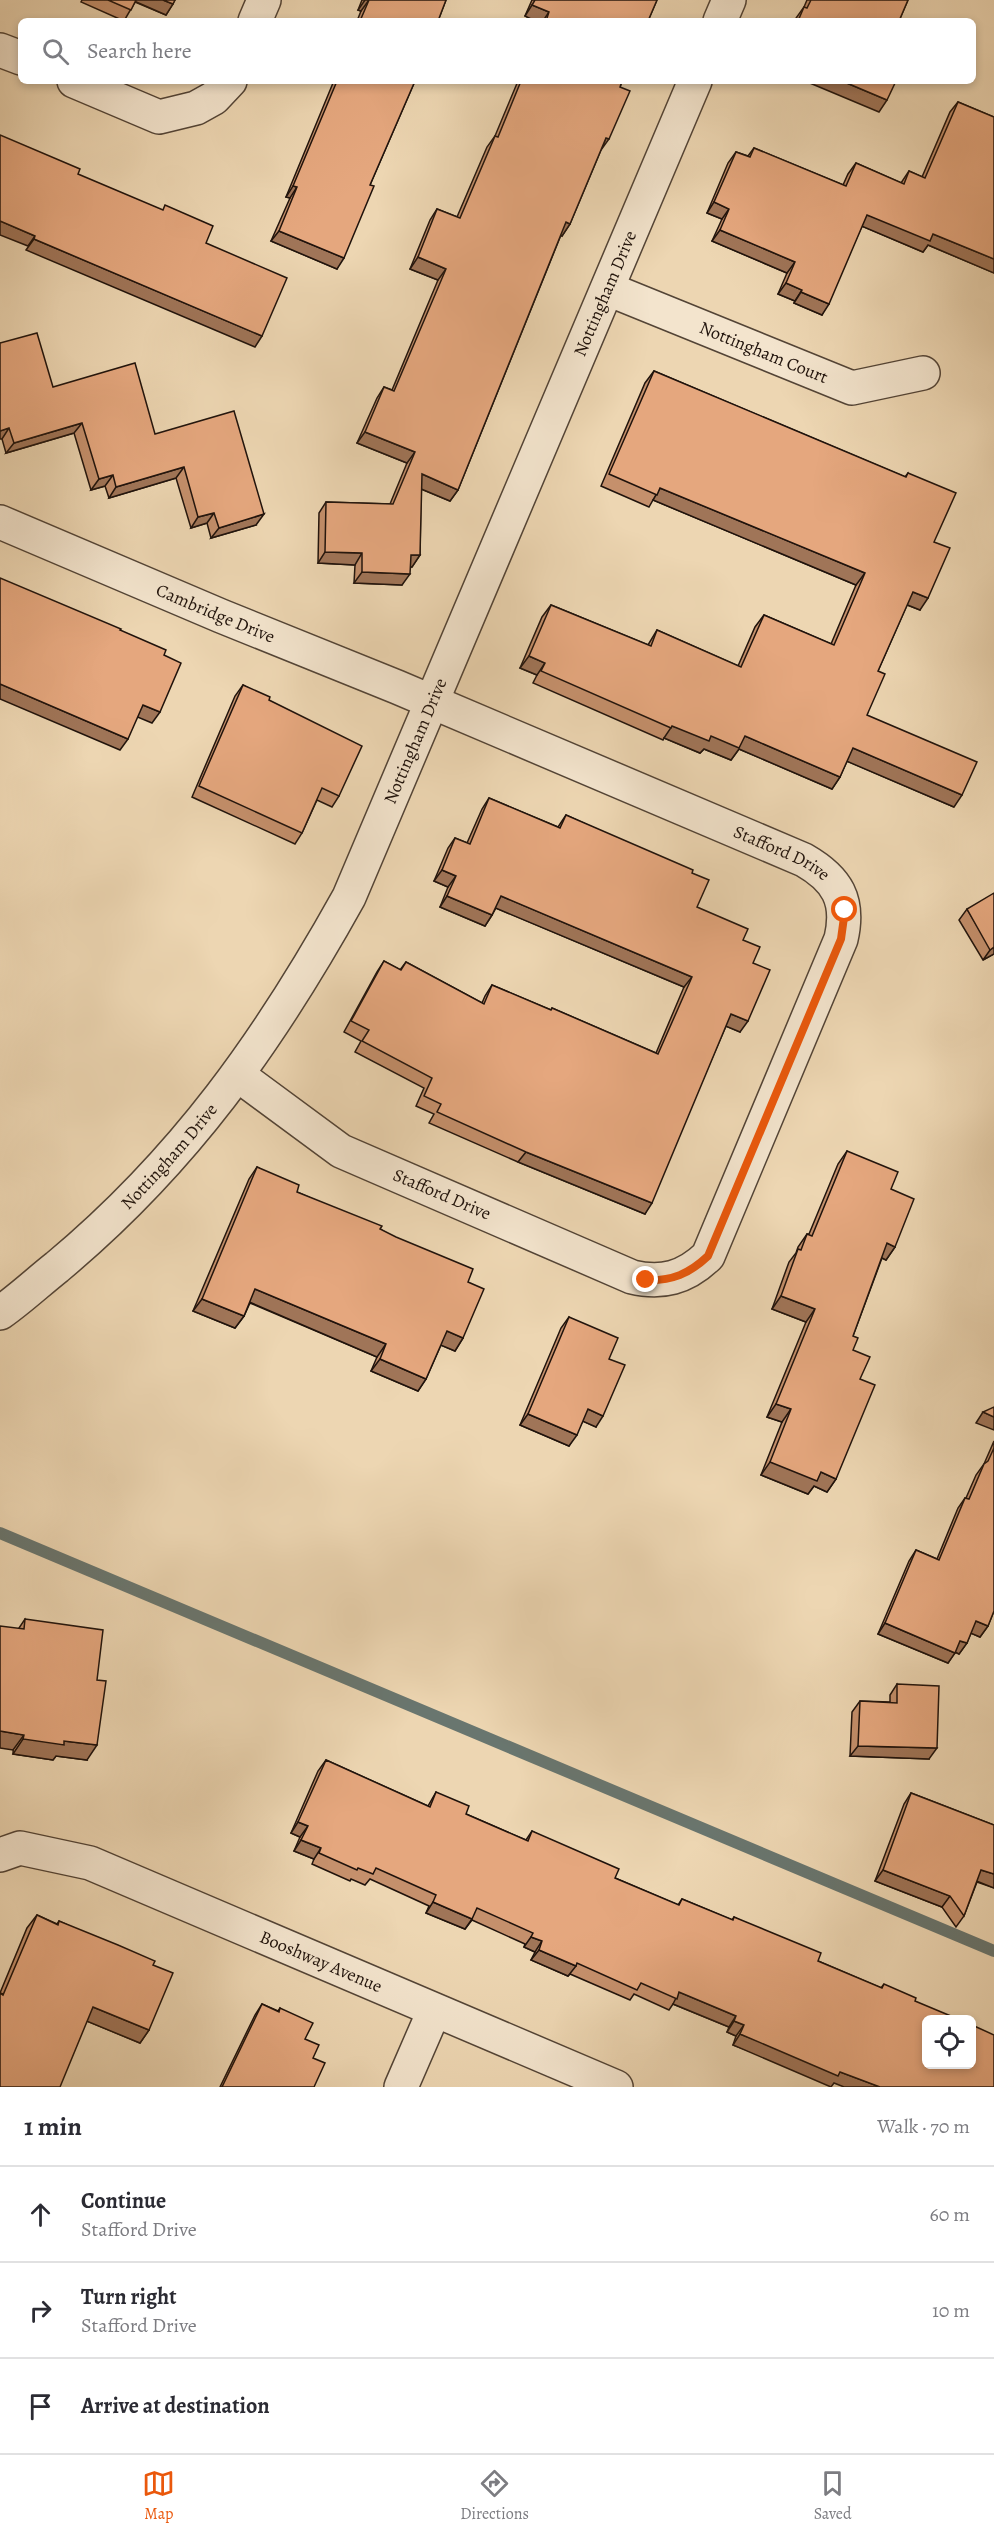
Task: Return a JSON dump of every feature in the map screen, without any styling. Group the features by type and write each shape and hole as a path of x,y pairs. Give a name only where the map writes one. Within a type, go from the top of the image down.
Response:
{"street":[{"path":"256,18 264,0"},
{"path":"721,18 729,0"},
{"path":"0,50 18,57"},
{"path":"81,84 159,117 196,108 214,99 227,84"},
{"name":"Nottingham Drive","path":"0,1313 82,1245 131,1199 187,1139 238,1075 302,978 348,897 694,84"},
{"name":"Nottingham Court","path":"608,289 852,388 923,373"},
{"name":"Cambridge Drive","path":"0,522 221,616 431,701"},
{"name":"Stafford Drive","path":"238,1075 341,1151 632,1277 664,1280 682,1275 697,1267 708,1256 841,939 845,910 841,897 833,882 822,870 804,860 431,701"},
{"name":"Booshway Avenue","path":"10,1851 90,1863 616,2087"},
{"path":"401,2087 434,2011"}],"building":[{"path":"108,0 136,0 131,10"},
{"path":"163,0 175,0 173,4"},
{"path":"369,0 446,0 439,18 361,18"},
{"path":"535,0 657,0 649,18 547,18 549,12 532,5"},
{"path":"811,0 908,0 900,18 799,18 804,7 807,8"},
{"path":"336,84 414,84 370,185 374,186 344,258 279,231 297,187 293,186"},
{"path":"520,84 621,84 620,87 630,91 609,139 606,138 570,224 566,222 458,490 422,474 420,555 411,555 410,574 362,572 362,553 325,552 326,502 393,504 415,452 365,432 384,387 394,391 446,269 418,257 437,209 460,218 495,136 498,137"},
{"path":"849,84 895,84 887,100"},
{"path":"958,102 994,117 994,259 933,234 930,241 867,215 829,304 786,283 795,262 720,230 729,209 714,202 736,152 750,157 754,148 846,186 856,163 904,184 909,171 925,178"},
{"path":"0,135 80,169 78,174 163,210 165,205 213,226 206,243 287,278 262,336 34,239 35,236 0,221"},
{"path":"37,333 53,387 135,363 155,434 234,411 264,514 219,528 214,513 198,517 184,467 116,487 113,475 99,479 82,423 14,443 9,428 0,431 0,343"},
{"path":"654,371 906,477 908,473 956,493 934,542 950,548 928,598 913,592 878,671 885,674 867,715 977,762 962,795 853,748 840,777 745,736 739,748 711,736 709,741 672,726 671,728 541,671 545,663 529,656 551,605 651,646 657,630 741,667 764,615 834,645 865,573 660,488 657,495 609,474"},
{"path":"0,578 166,650 164,655 181,663 160,712 143,705 128,739 0,684"},
{"path":"243,685 362,746 339,796 322,788 302,833 199,786"},
{"path":"489,798 560,828 566,815 693,870 692,873 709,880 697,907 748,929 743,940 760,947 753,963 770,970 748,1021 731,1014 652,1203 526,1152 437,1112 441,1104 424,1096 432,1078 362,1041 369,1030 351,1021 384,961 401,970 406,962 484,1004 492,985 658,1054 692,977 501,896 492,915 447,896 456,876 442,870 455,838 470,844"},
{"path":"994,893 994,947 990,950 967,909"},
{"path":"847,1151 898,1172 891,1189 914,1199 895,1247 887,1243 853,1336 858,1338 853,1350 870,1357 860,1379 875,1385 836,1479 821,1472 817,1481 770,1462 791,1409 776,1404 815,1309 781,1296 798,1249 801,1250 807,1234 812,1236"},
{"path":"257,1167 299,1185 297,1192 382,1226 380,1229 396,1237 473,1269 468,1282 484,1289 463,1338 447,1331 426,1379 380,1359 386,1344 255,1289 244,1316 202,1299"},
{"path":"569,1317 618,1338 609,1359 625,1365 603,1416 588,1409 577,1435 528,1414"},
{"path":"994,1407 994,1417 983,1412"},
{"path":"994,1448 994,1611 988,1626 976,1621 967,1643 960,1641 955,1653 885,1623 916,1550 939,1560 965,1498 969,1499 984,1464 988,1461"},
{"path":"25,1619 103,1630 97,1680 106,1681 97,1745 64,1741 64,1745 23,1739 24,1735 0,1731 0,1626 24,1629"},
{"path":"897,1684 939,1686 937,1748 858,1746 860,1701 897,1703"},
{"path":"326,1760 430,1807 436,1792 469,1806 466,1814 528,1841 532,1831 619,1869 615,1878 679,1905 682,1899 733,1920 734,1917 821,1953 818,1961 882,1988 884,1984 916,1998 915,2001 948,2015 922,2015 922,2069 976,2069 976,2027 994,2035 994,2087 880,2087 840,2072 838,2076 740,2034 744,2025 734,2021 736,2016 679,1992 677,1999 641,1983 637,1990 577,1963 576,1966 539,1950 542,1941 531,1937 533,1933 477,1908 472,1919 433,1902 436,1895 376,1868 373,1874 358,1868 357,1870 319,1853 321,1848 301,1840 308,1826 298,1822"},
{"path":"911,1793 994,1825 994,1874 981,1870 964,1916 950,1896 883,1870"},
{"path":"37,1915 58,1925 59,1921 118,1945 155,1961 153,1965 173,1973 149,2030 93,2007 60,2087 0,2087 0,1993 3,1995"},
{"path":"262,2004 279,2012 280,2008 313,2023 305,2039 319,2045 313,2058 325,2063 314,2087 222,2087"}],"waterway":[{"path":"0,1533 994,1951"}],"route":[{"path":"646,1280 664,1280 682,1275 697,1267 708,1256 841,939 845,925 845,910"}]}
